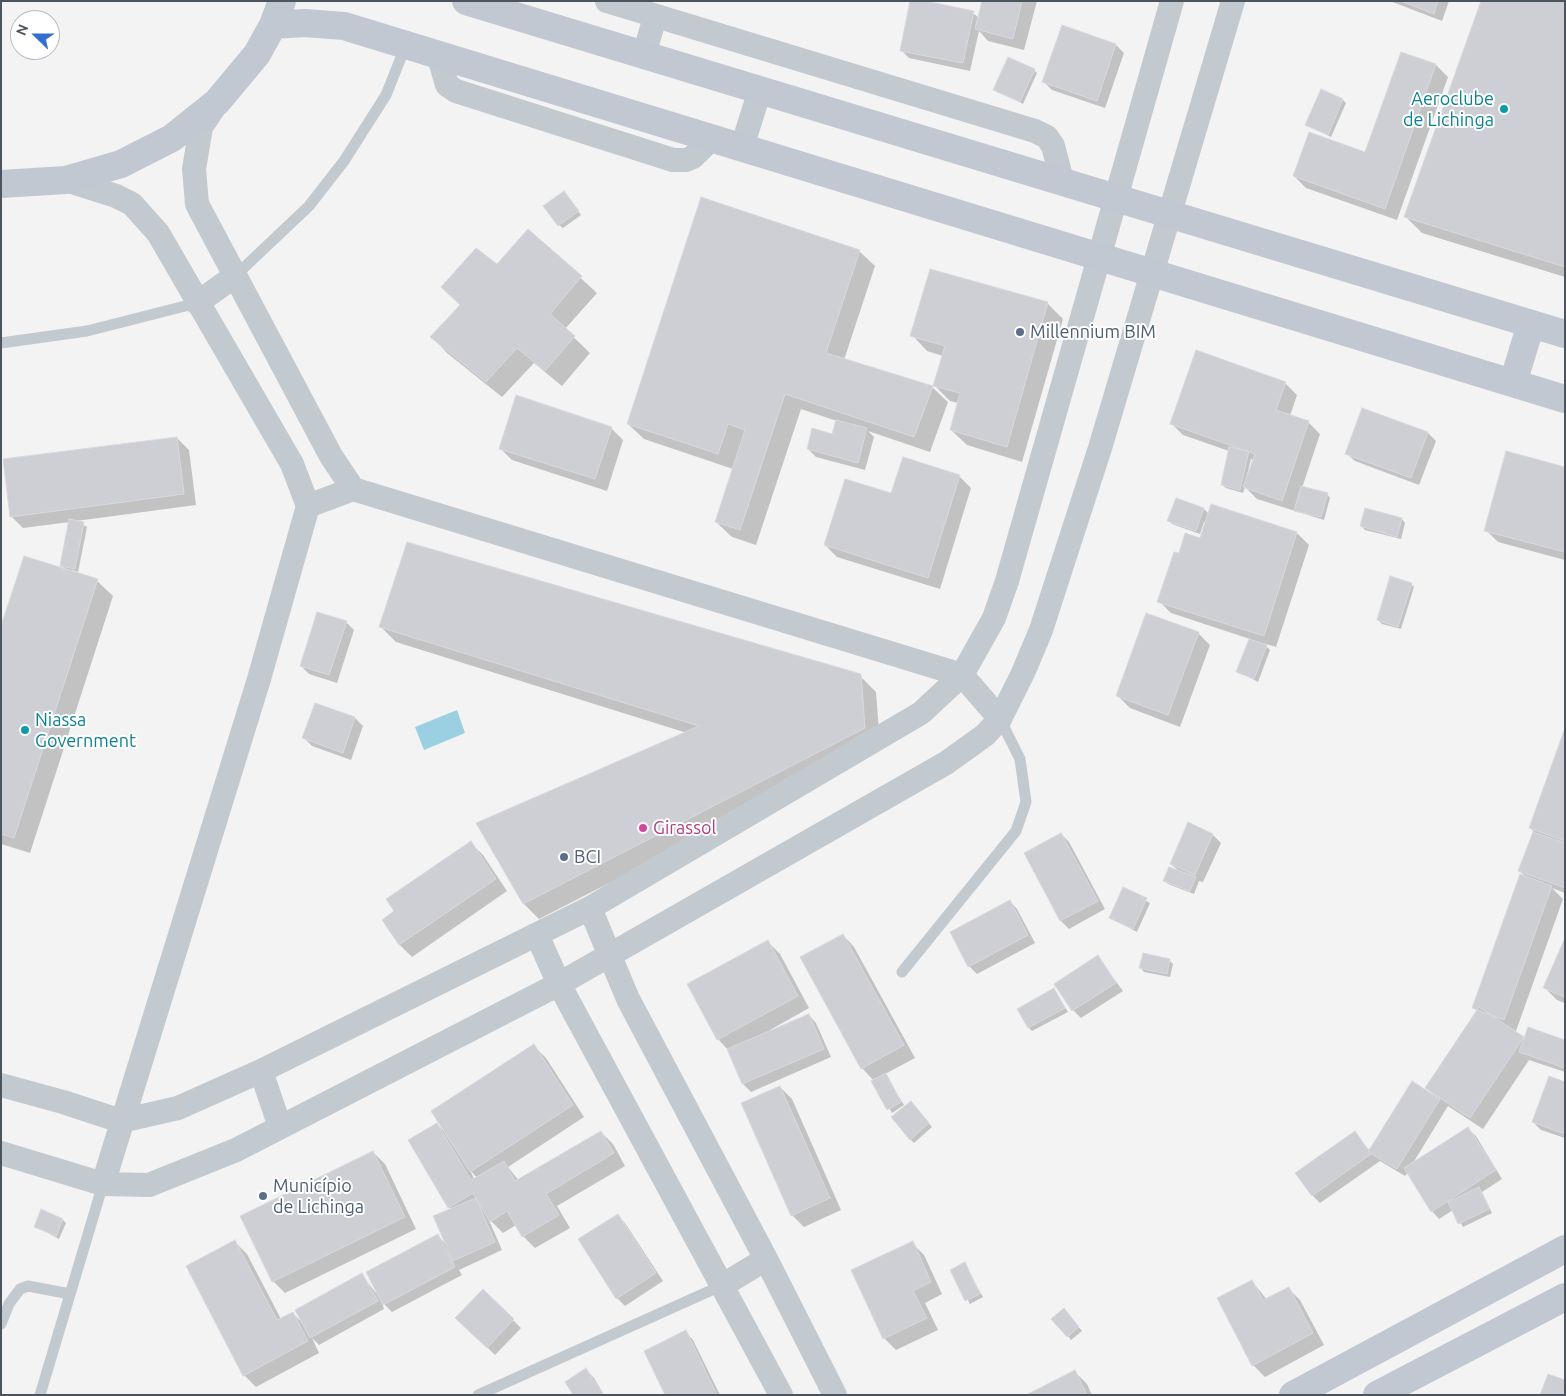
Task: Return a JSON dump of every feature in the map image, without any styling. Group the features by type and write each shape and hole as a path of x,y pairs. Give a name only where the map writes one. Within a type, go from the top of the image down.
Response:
{"street":[{"path":"466,1 1062,180 1565,334"},
{"path":"607,1 1035,131 1047,138 1053,146 1062,180"},
{"path":"1,1085 63,1102 121,1122 178,1108 261,1071 590,908 921,713 962,675 994,618 1007,581 1172,1"},
{"path":"1,1153 103,1184 149,1185 236,1150 559,984 946,763 985,736 1000,719 1023,673 1041,630 1100,448 1233,1"},
{"path":"352,489 331,456 197,204 194,169 201,127 217,102 257,54 278,13 305,23 344,26 438,54 1565,399"},
{"path":"644,55 656,17"},
{"path":"742,148 760,90"},
{"path":"1,184 66,180 130,160 172,138 217,102"},
{"path":"66,180 116,196 132,204 158,233 197,303 254,395 288,456 308,506 259,679 103,1184"},
{"path":"197,303 235,276"},
{"path":"1513,383 1531,324"},
{"path":"308,506 352,489 962,675 1000,719"},
{"path":"590,908 628,999 766,1259 835,1395"},
{"path":"537,935 559,984 782,1395"},
{"path":"261,1071 280,1127"},
{"path":"1293,1395 1565,1249"},
{"path":"723,1285 766,1259"},
{"path":"1377,1395 1565,1297"},
{"path":"1457,1306 1476,1343"}],"lane":[{"path":"235,276 309,206 344,161 386,94 406,45"},
{"path":"1,343 14,343 87,331 197,303"},
{"path":"902,972 1016,831 1026,802 1020,759 1000,719"},
{"path":"40,1395 103,1184"},
{"path":"478,1395 723,1285"},
{"path":"1,1324 9,1304 20,1289 28,1286 70,1294"}],"water":[{"path":"457,710 465,733 424,750 415,727"}],"building":[{"path":"910,1 925,1 974,11 963,63 900,51"},
{"path":"982,1 1022,1 1013,39 975,29"},
{"path":"1401,1 1438,1 1434,14"},
{"name":"Aeroclube de Lichinga","path":"1481,1 1565,1 1565,267 1404,217"},
{"path":"1062,25 1116,44 1097,101 1042,82"},
{"path":"1401,52 1436,64 1385,209 1293,176 1309,132 1365,152"},
{"path":"1008,57 1035,69 1020,102 993,90"},
{"path":"1321,89 1343,99 1328,135 1305,125"},
{"path":"564,191 579,211 558,226 543,206"},
{"path":"701,197 860,250 826,353 933,386 914,437 785,394 740,530 715,522 745,430 728,424 718,454 627,424"},
{"path":"528,229 582,276 550,314 575,336 545,371 517,348 486,382 430,337 460,305 441,287 476,248 497,264"},
{"path":"930,269 1048,302 1007,447 950,430 960,393 933,386 945,346 910,336"},
{"path":"1196,350 1286,382 1276,410 1309,421 1282,501 1243,487 1255,454 1170,424"},
{"path":"516,395 612,427 595,479 499,449"},
{"path":"1362,408 1428,432 1411,478 1345,454"},
{"path":"836,420 867,428 858,463 807,449 812,428 832,434"},
{"path":"177,437 184,494 10,517 3,459"},
{"path":"1229,447 1249,451 1240,490 1221,485"},
{"path":"1506,451 1565,467 1565,552 1484,531"},
{"path":"903,457 960,475 928,578 824,545 845,479 891,493"},
{"path":"1301,486 1328,493 1321,517 1294,511"},
{"path":"1176,498 1204,508 1196,531 1167,521"},
{"path":"1211,504 1297,532 1264,636 1157,602 1174,552 1179,553 1185,533 1200,538"},
{"path":"1365,508 1402,518 1397,537 1360,526"},
{"path":"69,519 84,522 75,569 60,566"},
{"path":"407,542 861,674 865,728 523,904 476,823 699,726 379,627"},
{"name":"Niassa Government","path":"24,556 98,579 14,838 1,834 1,626"},
{"path":"1390,576 1412,583 1398,627 1377,620"},
{"path":"317,612 347,621 329,675 300,666"},
{"path":"1146,613 1199,632 1168,715 1116,696"},
{"path":"1249,639 1267,645 1254,679 1236,672"},
{"path":"315,703 355,717 343,753 302,738"},
{"path":"1565,728 1565,841 1529,828"},
{"path":"1188,822 1213,834 1195,875 1170,864"},
{"path":"1533,832 1565,843 1565,888 1518,871"},
{"path":"1061,833 1098,901 1060,921 1024,853"},
{"path":"471,841 496,879 399,945 382,920 394,911 386,899"},
{"path":"1169,867 1196,877 1190,891 1163,881"},
{"path":"1520,874 1552,886 1504,1020 1472,1008"},
{"path":"1123,887 1147,898 1133,929 1109,918"},
{"path":"1010,900 1028,935 968,967 950,932"},
{"path":"843,934 904,1045 861,1069 800,957"},
{"path":"1565,938 1565,997 1543,988"},
{"path":"768,940 798,996 717,1040 687,984"},
{"path":"1143,953 1170,959 1167,974 1139,968"},
{"path":"1098,955 1116,983 1072,1011 1054,984"},
{"path":"1054,988 1065,1008 1028,1028 1017,1009"},
{"path":"1479,1007 1524,1037 1470,1118 1425,1088"},
{"path":"809,1014 824,1049 742,1084 727,1049"},
{"path":"1528,1027 1565,1040 1565,1068 1519,1052"},
{"path":"534,1044 573,1105 470,1172 431,1111"},
{"path":"886,1073 901,1102 887,1110 871,1081"},
{"path":"1549,1076 1565,1082 1565,1134 1532,1122"},
{"path":"1412,1081 1440,1099 1397,1169 1368,1152"},
{"path":"780,1086 830,1198 791,1216 741,1103"},
{"path":"911,1101 929,1123 910,1140 891,1117"},
{"path":"437,1123 471,1180 504,1161 515,1181 601,1131 614,1153 546,1194 559,1215 522,1237 507,1211 490,1222 473,1193 448,1208 408,1140"},
{"path":"1468,1127 1496,1170 1431,1212 1404,1168"},
{"path":"1355,1131 1371,1154 1312,1196 1295,1173"},
{"path":"373,1151 405,1217 272,1282 240,1216"},
{"path":"1479,1187 1489,1209 1458,1224 1448,1202"},
{"path":"476,1198 495,1242 453,1261 433,1216"},
{"path":"41,1209 63,1219 56,1236 34,1227"},
{"path":"618,1214 656,1273 616,1299 578,1239"},
{"path":"438,1234 455,1267 383,1305 366,1272"},
{"path":"235,1240 277,1320 293,1312 308,1341 243,1376 186,1266"},
{"path":"913,1241 931,1282 913,1291 927,1318 883,1339 851,1270"},
{"path":"965,1262 980,1294 965,1301 950,1270"},
{"path":"362,1273 378,1301 310,1338 295,1310"},
{"path":"1252,1280 1263,1300 1289,1287 1313,1333 1252,1366 1217,1298"},
{"path":"483,1289 514,1319 487,1348 455,1318"},
{"path":"1064,1308 1079,1327 1067,1337 1051,1319"},
{"path":"686,1330 717,1395 665,1395 644,1351"},
{"path":"586,1368 603,1395 573,1395 565,1382"},
{"path":"1075,1370 1087,1395 1026,1395"},
{"path":"1548,1374 1565,1380 1565,1395 1540,1395"}],"place":[{"name":"Aeroclube de Lichinga","path":"1504,109"},
{"name":"Millennium BIM","path":"1020,332"},
{"name":"Niassa Government","path":"25,730"},
{"name":"Girassol","path":"643,828"},
{"name":"BCI","path":"564,857"},
{"name":"Município de Lichinga","path":"263,1196"}]}
